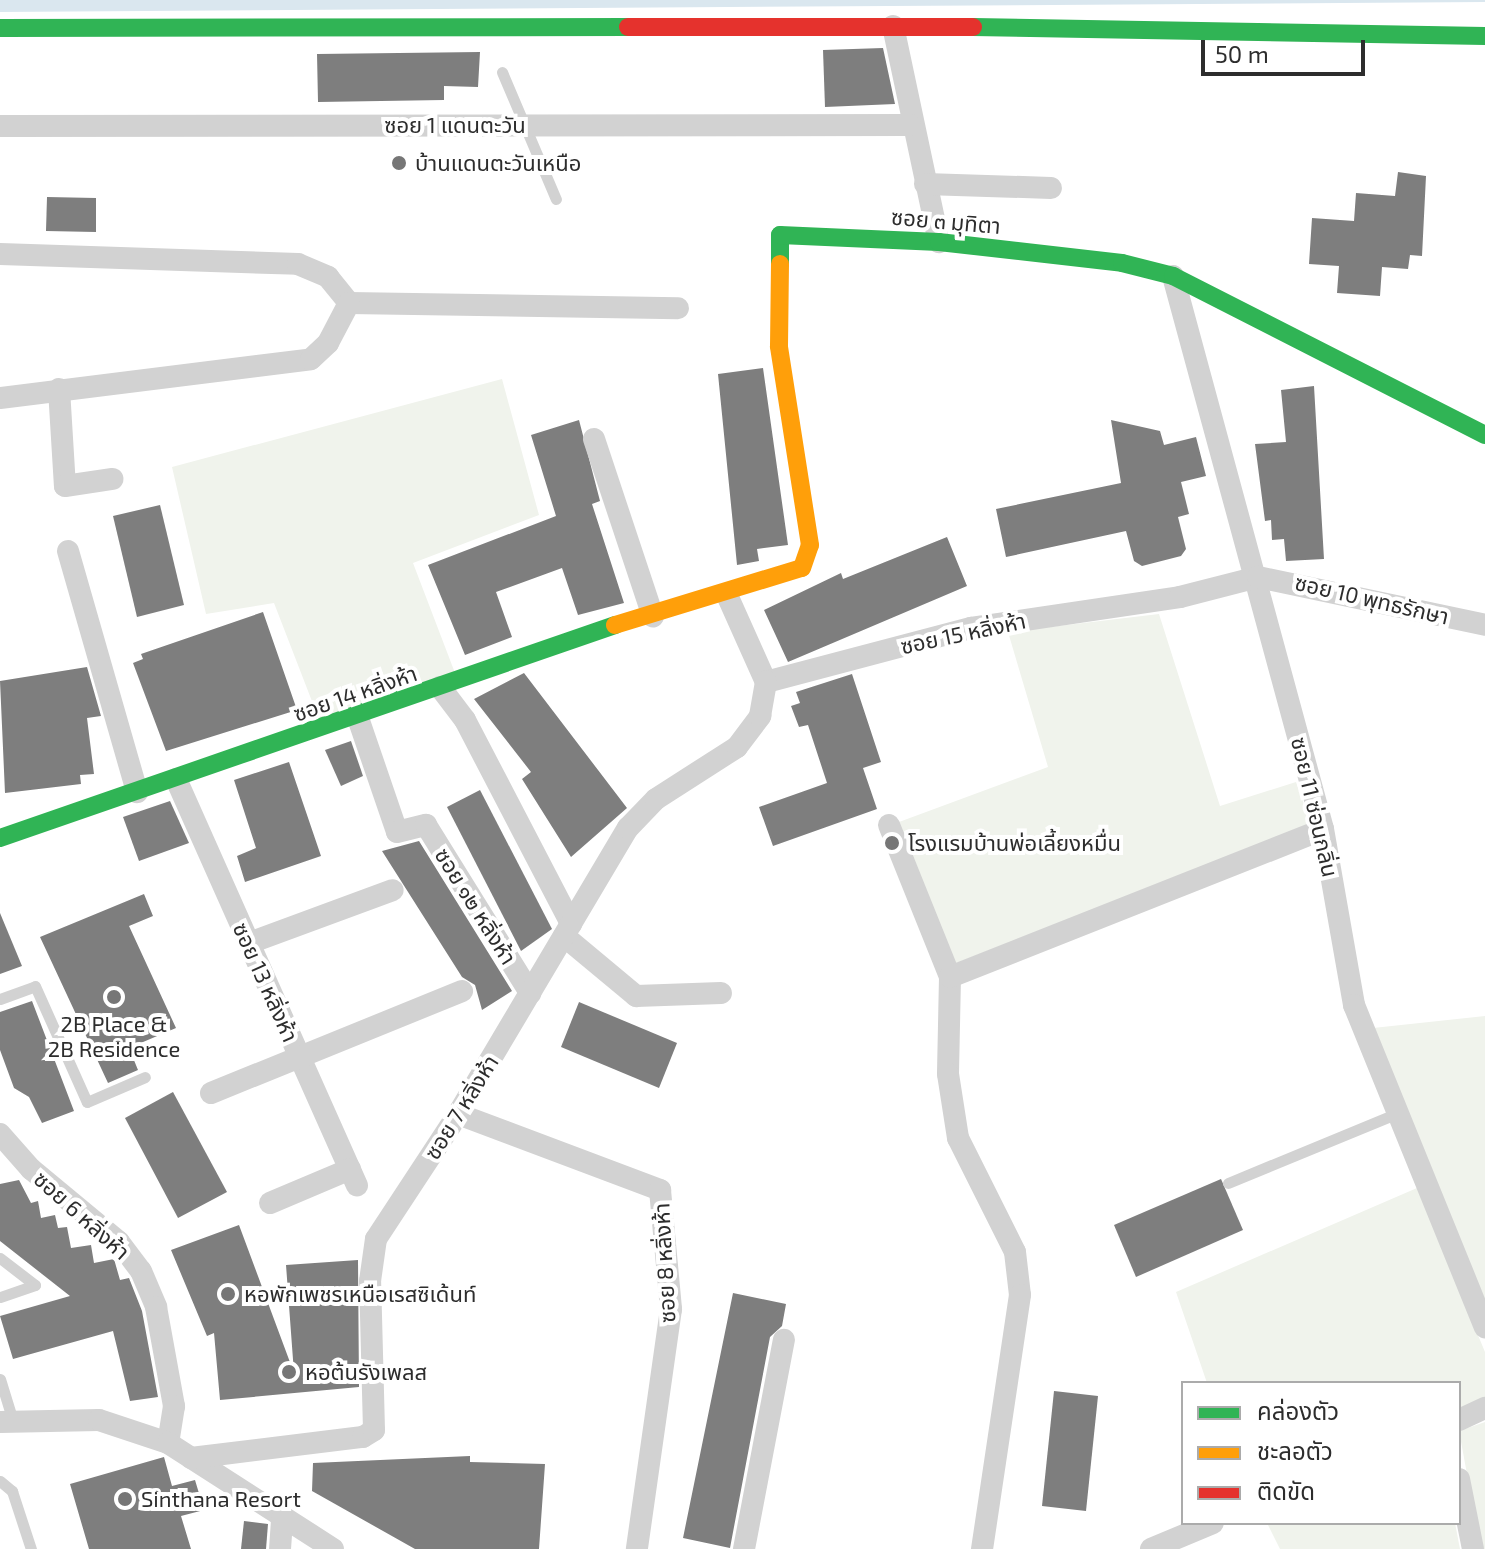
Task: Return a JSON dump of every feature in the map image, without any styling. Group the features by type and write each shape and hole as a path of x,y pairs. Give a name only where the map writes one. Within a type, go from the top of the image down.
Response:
{"street":[{"path":"893,26 910,125 939,242"},
{"path":"0,28 893,26 1485,36"},
{"name":"ซอย 1 แดนตะวัน","path":"0,126 910,125"},
{"path":"925,184 1051,188"},
{"name":"ซอย ๓ มุทิตา","path":"727,595 802,568 811,556 779,346 780,235 939,242 1122,263 1173,276 1485,435"},
{"path":"0,254 298,264 328,277 349,303"},
{"name":"ซอย 11 ซ่อนกลิ่น","path":"1173,276 1258,577 1323,829 1354,1005 1485,1327"},
{"path":"349,303 678,308"},
{"path":"0,398 59,389 260,370 311,359 328,343 349,303"},
{"path":"59,389 65,486 112,479"},
{"path":"594,439 653,616"},
{"path":"68,551 137,792"},
{"name":"ซอย 10 พุทธรักษา","path":"1258,577 1485,625"},
{"name":"ซอย 15 หลิ่งห้า","path":"766,682 971,628 1180,597 1258,577"},
{"path":"727,595 766,682"},
{"name":"ซอย 14 หลิ่งห้า","path":"0,838 358,718 498,661 727,595"},
{"name":"ซอย 7 หลิ่งห้า","path":"191,1458 363,1437 374,1430 370,1281 376,1239 458,1114 628,828 656,799 737,747 760,716 766,682"},
{"path":"440,687 465,720 568,930 636,996 721,993"},
{"name":"ซอย ๑๒ หลิ่งห้า","path":"358,718 397,832 426,825 530,993"},
{"name":"ซอย 13 หลิ่งห้า","path":"176,779 353,1177 270,1203"},
{"path":"889,825 950,977 948,1074 958,1138 1015,1252 1020,1295 982,1549"},
{"path":"950,977 1323,829"},
{"path":"249,943 393,890"},
{"path":"211,1093 462,991"},
{"name":"ซอย 8 หลิ่งห้า","path":"458,1114 660,1190 671,1309 637,1549"},
{"name":"ซอย 6 หลิ่งห้า","path":"0,1134 31,1169 119,1242 141,1271 156,1307 174,1406 168,1443"},
{"path":"744,1549 784,1340"},
{"path":"1461,1419 1485,1408"},
{"path":"6,1422 99,1420 168,1443 333,1549"},
{"path":"1461,1489 1473,1549"},
{"path":"280,1549 282,1518"},
{"path":"1151,1549 1208,1525"}],"lane":[{"path":"502,72 556,199"},
{"path":"0,999 35,986 87,1102 145,1077"},
{"path":"1228,1183 1398,1113"},
{"path":"0,1258 35,1285 0,1297"},
{"path":"0,1379 6,1422"},
{"path":"0,1481 12,1491 31,1549"}],"shaded area":[{"path":"0,0 1485,0 1485,2 0,12"},
{"path":"502,379 539,515 413,563 455,673 320,722 274,603 206,614 172,467"},
{"path":"1159,614 1220,806 1296,782 1311,824 954,964 899,822 1048,767 1008,632"},
{"path":"1485,1016 1485,1307 1373,1028"},
{"path":"1417,1188 1485,1352 1485,1397 1461,1408 1461,1381 1206,1381 1176,1292"},
{"path":"1485,1422 1485,1549 1481,1549 1461,1430"},
{"path":"1268,1525 1455,1525 1460,1549 1280,1549"}],"building":[{"path":"883,48 895,104 825,107 823,50"},
{"path":"480,52 478,87 444,86 444,100 318,102 317,54"},
{"path":"1398,172 1426,176 1422,256 1410,255 1408,269 1382,267 1380,296 1337,293 1339,266 1309,264 1312,218 1354,221 1356,193 1395,196"},
{"path":"47,197 96,198 96,232 46,231"},
{"path":"763,368 788,545 757,549 759,561 737,565 718,374"},
{"path":"1314,386 1324,559 1286,561 1284,539 1272,540 1271,520 1265,521 1255,444 1286,442 1281,390"},
{"path":"579,420 600,501 592,504 624,603 578,615 562,568 496,592 512,637 465,655 428,565 556,516 531,435"},
{"path":"1111,420 1160,431 1164,445 1196,437 1206,476 1181,482 1189,514 1178,517 1186,549 1181,556 1142,566 1134,561 1126,531 1006,557 996,509 1121,483"},
{"path":"160,505 184,605 137,617 113,516"},
{"path":"947,537 967,586 788,662 764,610 841,573 843,579"},
{"path":"263,612 297,710 166,751 133,663 143,659 141,654"},
{"path":"87,667 101,716 87,718 94,774 80,775 81,784 5,793 0,681"},
{"path":"524,673 627,808 571,857 522,779 531,772 474,699"},
{"path":"852,674 881,762 863,768 877,809 773,846 759,807 827,783 808,725 799,727 791,706 800,703 796,692"},
{"path":"351,741 363,776 341,786 325,750"},
{"path":"289,762 321,856 245,882 237,856 256,848 234,780"},
{"path":"480,790 552,929 521,951 447,807"},
{"path":"170,801 189,843 139,861 123,817"},
{"path":"419,841 512,991 482,1010 475,985 462,977 382,851"},
{"name":"2B Place & 2B Residence","path":"144,894 153,916 129,926 176,1028 129,1048 138,1070 108,1083 40,937"},
{"path":"0,913 22,966 0,974"},
{"name":"2B Place & 2B Residence","path":"32,1001 74,1111 42,1123 29,1097 14,1088 0,1050 0,1012"},
{"path":"579,1002 677,1043 659,1088 561,1047"},
{"name":"2B Place & 2B Residence","path":"173,1092 227,1192 178,1218 125,1118"},
{"path":"1221,1179 1243,1230 1136,1277 1114,1225"},
{"path":"19,1180 31,1203 38,1201 41,1218 55,1215 58,1228 67,1227 71,1248 91,1245 94,1263 114,1259 120,1280 129,1278 142,1311 158,1397 130,1401 113,1331 13,1359 0,1316 70,1296 0,1241 0,1184"},
{"path":"239,1225 294,1373 286,1265 358,1260 359,1387 220,1400 214,1333 207,1336 171,1250"},
{"path":"733,1293 786,1304 782,1326 770,1337 730,1548 683,1538"},
{"path":"1054,1391 1098,1396 1086,1511 1042,1506"},
{"path":"470,1456 470,1462 545,1464 539,1549 415,1549 312,1491 313,1463"},
{"name":"Sinthana Resort","path":"164,1457 172,1486 195,1480 204,1510 181,1516 191,1549 89,1549 70,1484"},
{"path":"244,1521 268,1524 266,1549 241,1549"}],"traffic: fast":[{"path":"0,28 628,27"},
{"path":"973,27 1485,36"},
{"path":"780,264 780,235 939,242 1122,263 1173,276 1485,435"},
{"path":"0,838 615,625"}],"traffic: slow":[{"path":"615,625 802,568 810,545 779,346 780,264"}],"traffic: jam":[{"path":"628,27 973,27"}],"place":[{"name":"บ้านแดนตะวันเหนือ","path":"399,163"},
{"name":"โรงแรมบ้านพ่อเลี้ยงหมื่น","path":"892,843"},
{"name":"2B Place & 2B Residence","path":"114,997"},
{"name":"หอพักเพชรเหนือเรสซิเด้นท์","path":"228,1294"},
{"name":"หอต้นรังเพลส","path":"289,1372"},
{"name":"Sinthana Resort","path":"125,1499"}]}
